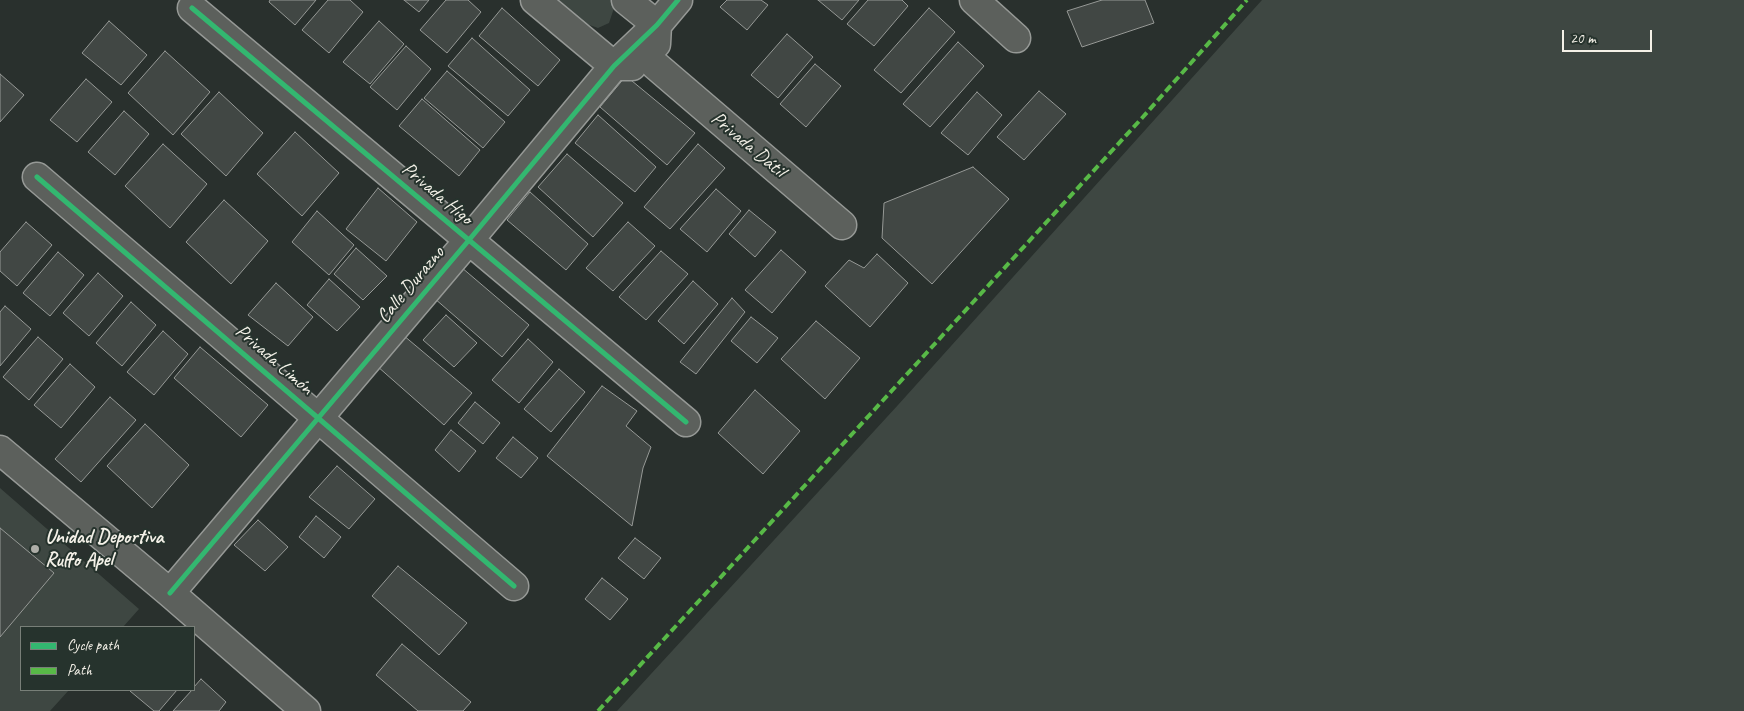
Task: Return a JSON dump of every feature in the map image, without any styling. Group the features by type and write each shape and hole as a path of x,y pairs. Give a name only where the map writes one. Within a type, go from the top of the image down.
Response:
{"street":[{"path":"535,0 614,66 655,65 656,25 626,0"},
{"name":"Calle Durazno","path":"170,593 319,419 614,66 656,25 678,0"},
{"path":"974,0 1016,38"},
{"name":"Privada Higo","path":"192,8 686,422"},
{"name":"Privada Dátil","path":"655,65 842,224"},
{"name":"Privada Limón","path":"37,177 514,586"},
{"path":"0,450 170,593 306,711"}],"shaded area":[{"path":"557,0 611,0 614,8 609,23 598,28 584,23"},
{"path":"1262,0 1744,0 1744,711 617,711 898,405"},
{"name":"Unidad Deportiva Ruffo Apel","path":"0,488 139,609 124,626 20,626 20,691 68,691 50,711 0,711"}],"building":[{"path":"270,0 316,0 295,25 269,2"},
{"path":"328,0 350,0 363,12 329,53 302,30"},
{"path":"404,0 429,0 419,12"},
{"path":"446,0 468,0 481,12 447,53 420,30"},
{"path":"727,0 761,0 768,5 747,30 720,7"},
{"path":"818,0 859,0 842,20"},
{"path":"868,0 902,0 908,6 874,46 847,24"},
{"path":"1102,0 1145,0 1154,23 1082,47 1067,11"},
{"path":"502,8 560,60 538,86 479,36"},
{"path":"929,8 955,32 901,93 874,70"},
{"path":"109,21 147,55 121,85 82,53"},
{"path":"379,21 404,44 370,84 343,62"},
{"path":"787,34 813,57 778,98 751,75"},
{"path":"472,38 530,90 508,116 448,66"},
{"path":"958,42 984,66 930,127 903,104"},
{"path":"406,46 431,69 397,110 370,87"},
{"path":"165,51 210,92 173,135 128,93"},
{"path":"815,64 841,86 806,127 780,104"},
{"path":"447,71 505,122 483,148 424,98"},
{"path":"0,74 24,95 0,122"},
{"path":"626,76 695,133 667,165 600,107"},
{"path":"86,79 112,102 77,142 50,120"},
{"path":"1039,91 1066,114 1024,160 997,137"},
{"path":"219,92 263,133 226,176 181,134"},
{"path":"977,92 1002,115 968,155 941,133"},
{"path":"422,99 480,150 459,176 399,126"},
{"path":"124,111 149,134 115,175 88,152"},
{"path":"598,115 656,167 635,192 575,143"},
{"path":"295,132 339,173 302,216 257,174"},
{"path":"163,144 207,184 170,228 125,186"},
{"path":"698,144 725,168 670,229 644,207"},
{"path":"567,154 623,203 593,237 538,187"},
{"path":"973,167 1009,199 932,284 882,238 884,203"},
{"path":"378,188 417,222 386,261 346,229"},
{"path":"716,189 741,211 707,252 680,229"},
{"path":"530,192 588,244 566,270 507,220"},
{"path":"224,200 268,241 231,284 186,242"},
{"path":"749,210 776,232 755,257 729,234"},
{"path":"317,211 354,245 329,275 292,242"},
{"path":"26,222 52,245 17,286 0,271 0,252"},
{"path":"628,222 655,246 613,291 586,268"},
{"path":"356,248 387,276 363,300 334,274"},
{"path":"781,250 806,272 772,313 745,290"},
{"path":"661,251 688,274 646,320 619,297"},
{"path":"58,252 84,275 50,316 23,293"},
{"path":"877,254 908,283 870,327 825,286 849,260 864,268"},
{"path":"461,267 529,325 502,357 434,298"},
{"path":"98,273 123,296 89,336 63,313"},
{"path":"329,279 360,307 337,331 307,305"},
{"path":"693,281 718,304 684,344 658,321"},
{"path":"276,283 313,317 288,346 248,315"},
{"path":"732,298 745,312 696,374 680,362"},
{"path":"131,302 156,325 122,366 96,343"},
{"path":"5,306 31,329 0,366 0,312"},
{"path":"446,315 477,343 454,367 423,340"},
{"path":"751,317 778,338 757,363 731,341"},
{"path":"816,321 860,358 825,399 781,359"},
{"path":"163,331 188,354 154,395 127,372"},
{"path":"403,335 472,393 444,425 377,366"},
{"path":"38,337 63,359 29,400 3,377"},
{"path":"528,339 553,362 519,403 492,380"},
{"path":"200,347 268,405 241,437 174,378"},
{"path":"70,364 95,387 61,428 34,405"},
{"path":"559,369 585,392 551,432 524,409"},
{"path":"602,386 637,411 626,426 651,447 643,468 632,526 547,456"},
{"path":"755,390 800,431 763,474 718,433"},
{"path":"110,397 136,420 81,482 55,459"},
{"path":"475,402 500,423 483,444 458,423"},
{"path":"145,424 189,465 152,508 107,466"},
{"path":"451,430 476,451 459,472 435,450"},
{"path":"513,437 538,458 521,478 496,458"},
{"path":"337,466 375,499 349,529 309,497"},
{"path":"316,516 341,537 324,558 299,537"},
{"path":"258,520 288,547 265,571 234,545"},
{"name":"Unidad Deportiva Ruffo Apel","path":"0,528 54,573 0,637"},
{"path":"635,538 661,558 644,579 618,558"},
{"path":"398,566 467,623 439,655 372,596"},
{"path":"602,578 628,599 610,620 585,599"},
{"path":"402,644 471,702 463,711 418,711 376,675"},
{"path":"201,679 226,702 219,711 173,711 191,691 195,691 195,686"},
{"path":"130,691 176,691 159,711 154,711"}],"marked path":[{"path":"598,711 1142,118 1247,0"}],"cycle path":[{"path":"170,593 614,66 657,25 678,0"},
{"path":"192,8 686,422"},
{"path":"37,177 514,586"}],"place":[{"name":"Unidad Deportiva Ruffo Apel","path":"35,549"}]}
